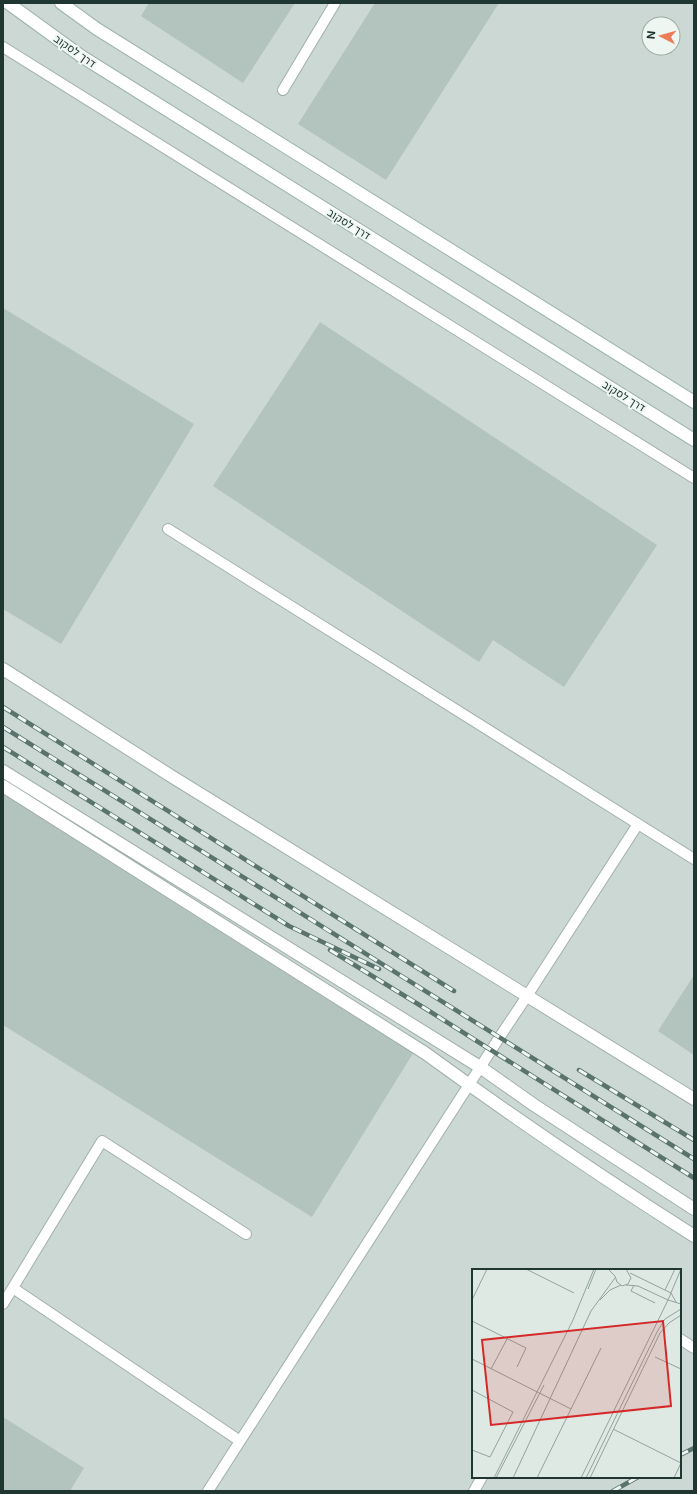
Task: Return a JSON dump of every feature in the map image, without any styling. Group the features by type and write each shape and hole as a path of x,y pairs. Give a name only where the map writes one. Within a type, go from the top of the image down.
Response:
{"street":[{"name":"דרך לסקוב","path":"8,3 81,56 694,440"},
{"path":"61,3 97,29 694,402"},
{"path":"3,669 171,776 694,1099"},
{"path":"3,771 480,1067 534,1105 694,1209"},
{"path":"3,786 425,1053 469,1085 640,1202 694,1236"}],"lane":[{"path":"283,90 335,3"},
{"path":"3,47 694,478"},
{"path":"168,528 694,859"},
{"path":"208,1491 638,824"},
{"path":"3,1304 102,1141 246,1234"},
{"path":"13,1288 240,1441"},
{"path":"681,1340 694,1348"},
{"path":"474,1491 481,1478"}],"shaded area":[{"path":"3,3 694,3 694,1491 3,1491"}],"building":[{"path":"149,3 295,3 243,83 141,16"},
{"path":"375,3 499,3 386,180 298,124"},
{"path":"3,308 194,424 61,644 3,609"},
{"path":"320,322 657,545 564,687 493,640 479,662 213,486"},
{"path":"3,793 415,1050 312,1217 3,1025"},
{"path":"694,975 694,1055 658,1031"},
{"path":"3,1417 84,1468 70,1491 3,1491"}],"railway":[{"path":"3,707 454,991"},
{"path":"3,727 694,1159"},
{"path":"3,747 289,926 379,969"},
{"path":"330,950 694,1178"},
{"path":"579,1070 694,1140"},
{"path":"681,1454 694,1448"},
{"path":"613,1491 636,1478"}]}
